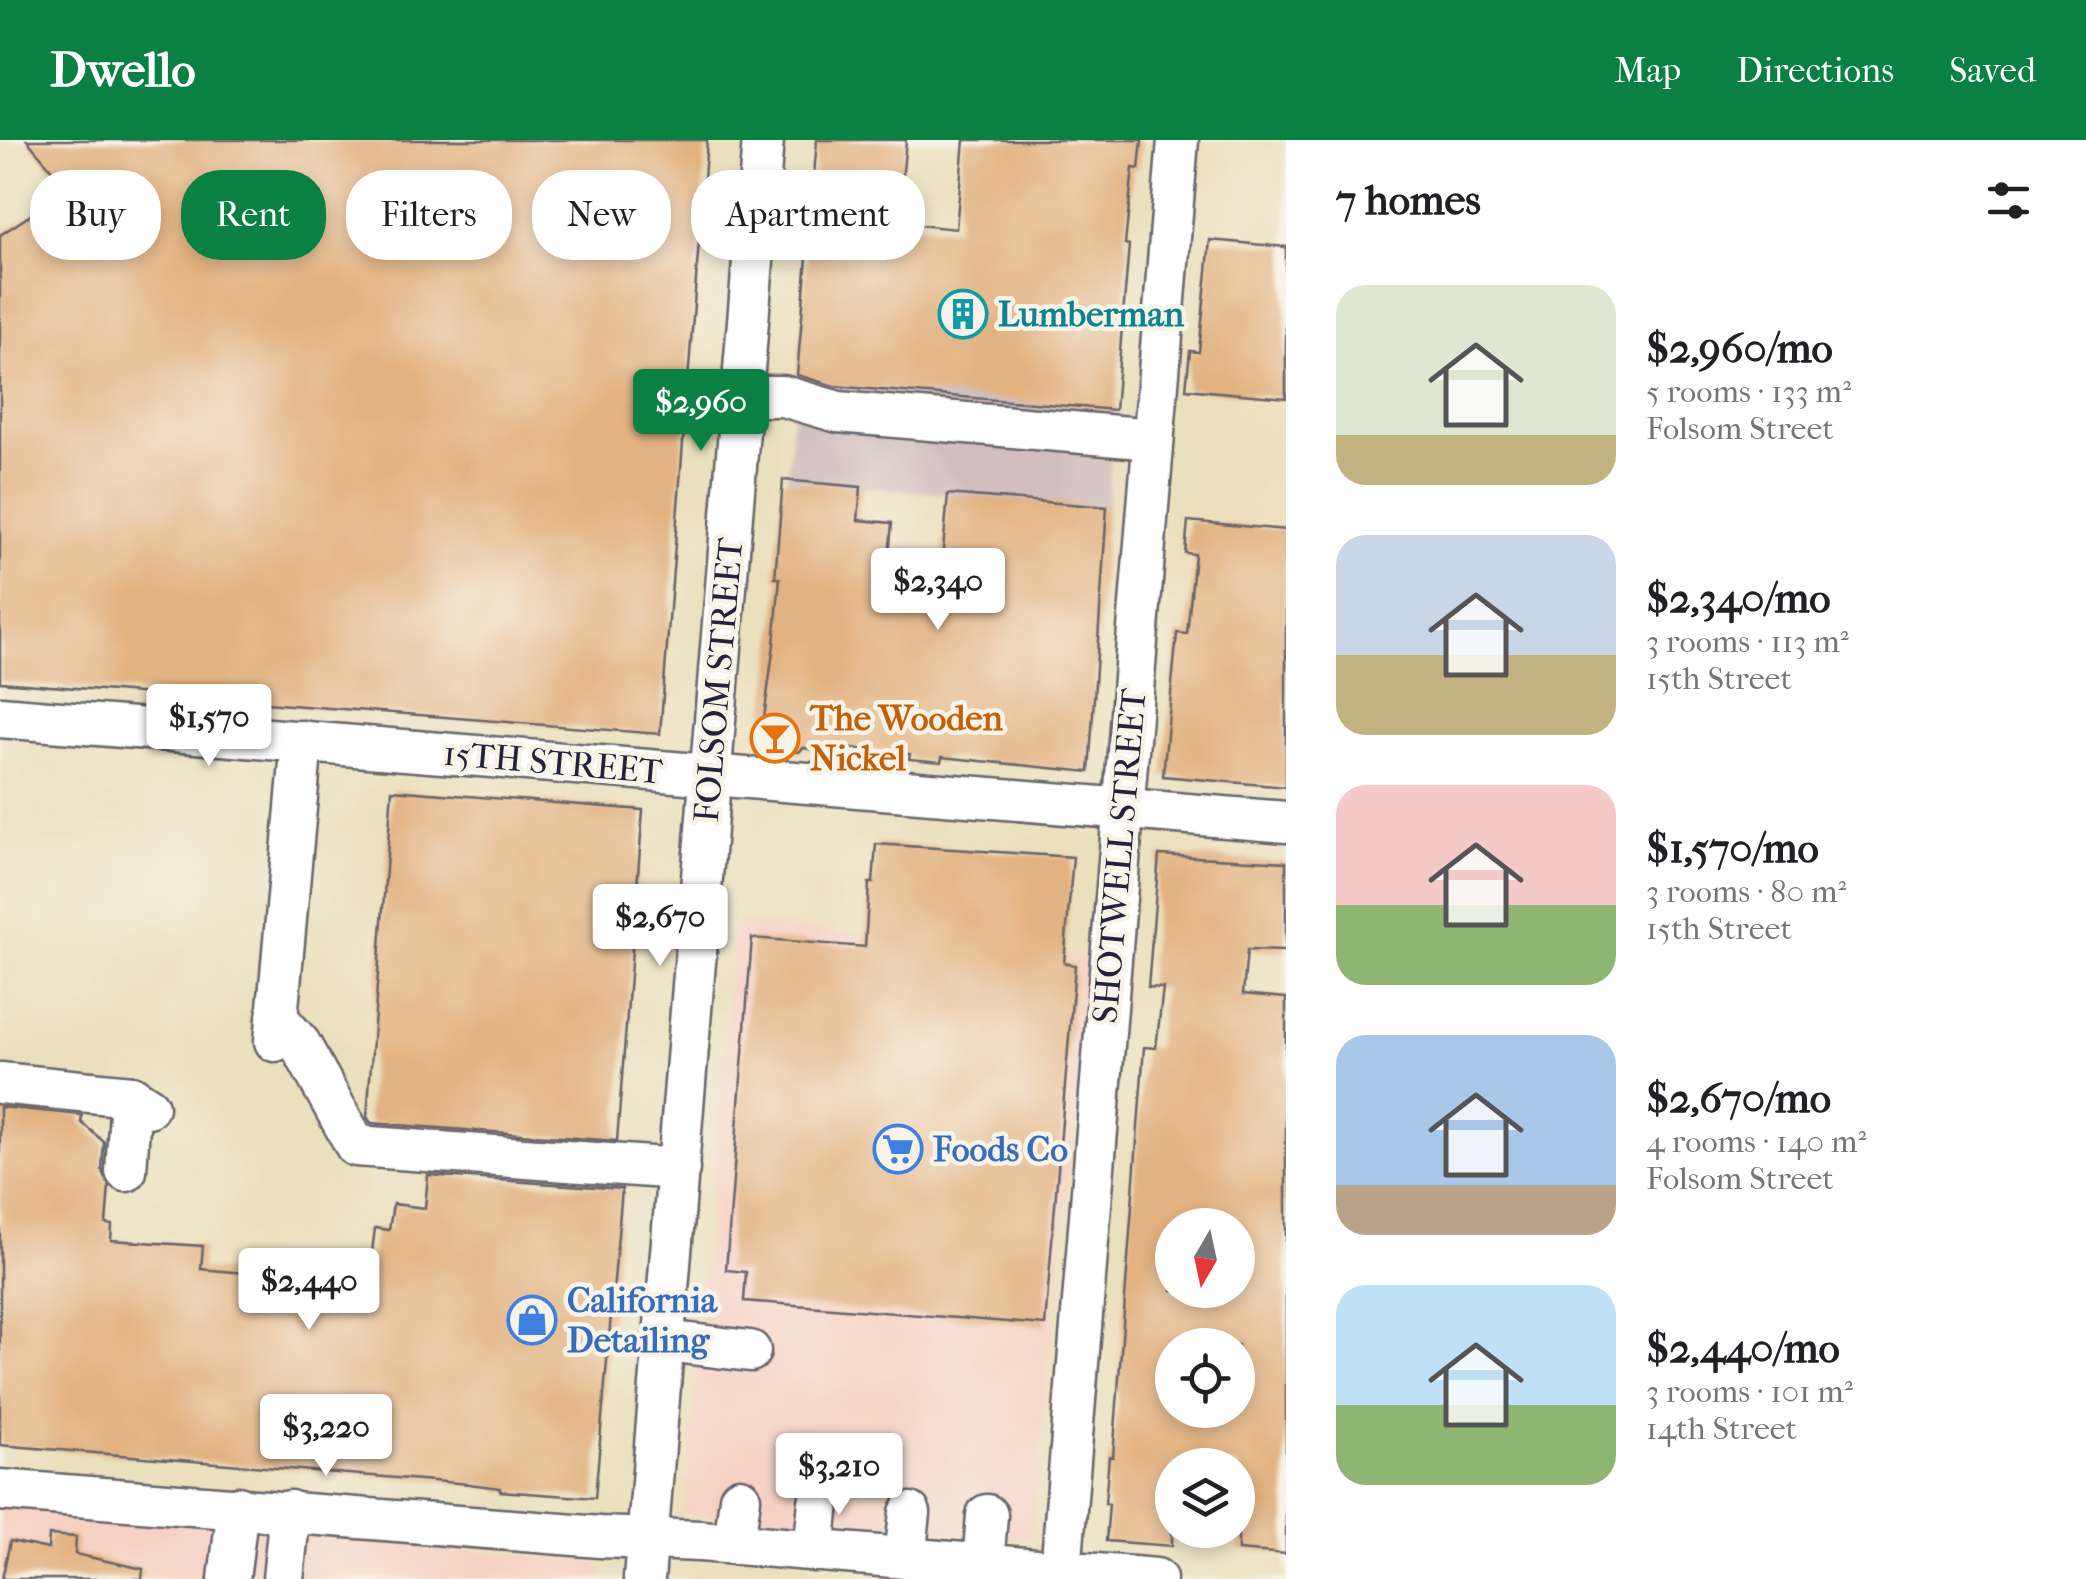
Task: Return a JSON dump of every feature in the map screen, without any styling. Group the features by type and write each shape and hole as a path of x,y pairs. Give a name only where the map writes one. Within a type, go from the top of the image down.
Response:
{"street":[{"name":"FOLSOM STREET","path":"644,1579 763,140"},
{"name":"SHOTWELL STREET","path":"1061,1571 1178,140"},
{"path":"741,396 784,396 838,412 1153,440"},
{"name":"15TH STREET","path":"0,717 1286,822"},
{"path":"302,742 275,1037 300,1044 356,1146 678,1169"},
{"path":"0,1083 140,1102 126,1171"},
{"path":"665,1341 750,1351"},
{"path":"0,1490 814,1551 864,1567 906,1558 1156,1579"},
{"path":"734,1544 740,1498"},
{"path":"814,1551 819,1502"},
{"path":"229,1579 238,1507"},
{"path":"283,1579 290,1511"},
{"path":"906,1558 910,1513"},
{"path":"982,1564 987,1515"}],"shaded area":[{"path":"925,226 1129,245 1099,604 940,591 948,494 787,480 807,260 925,260"},
{"path":"734,922 1091,957 1031,1538 685,1513"},
{"path":"0,1507 602,1563 601,1579 0,1579"}],"building":[{"path":"27,140 707,140 705,170 691,170 691,260 698,260 660,734 0,682 0,235 30,215 30,260 161,260 161,170 52,170"},
{"name":"Lumberman","path":"817,140 906,140 903,170 814,170"},
{"name":"Lumberman","path":"964,140 1142,140 1139,169 1133,168 1125,244 1129,245 1115,410 834,386 797,375 807,260 925,260 925,226 956,229"},
{"path":"1210,240 1286,247 1286,398 1186,389 1190,351 1199,352"},
{"path":"783,480 861,487 858,520 892,523 886,590 939,596 948,494 1107,507 1089,772 942,757 941,762 909,759 910,754 849,748 834,761 828,750 760,748 780,578 775,578"},
{"path":"1188,521 1286,530 1286,787 1163,776 1177,633 1187,634 1195,554 1185,553"},
{"path":"392,790 643,810 617,1141 371,1123 367,1117"},
{"name":"Foods Co","path":"876,844 1073,857 1064,963 1075,965 1045,1325 744,1301 746,1272 726,1270 752,938 865,947"},
{"path":"1159,855 1286,862 1286,951 1247,950 1243,994 1286,998 1286,1554 1238,1550 1255,1548 1255,1448 1155,1448 1155,1545 1106,1541 1109,1504 1105,1503 1109,1456 1113,1457 1144,1047 1156,1048 1163,988 1148,987"},
{"path":"0,1107 82,1115 81,1122 104,1142 102,1170 109,1186 106,1224 112,1225 111,1240 203,1246 201,1269 368,1284 375,1228 389,1230 393,1204 425,1208 428,1175 622,1189 595,1498 0,1445"},
{"path":"49,1535 76,1537 75,1554 143,1569 142,1579 2,1579 10,1541 48,1549"}],"place":[{"name":"Lumberman","path":"963,314"},
{"name":"The Wooden Nickel","path":"775,738"},
{"name":"Foods Co","path":"898,1149"},
{"name":"California Detailing","path":"532,1320"}]}
